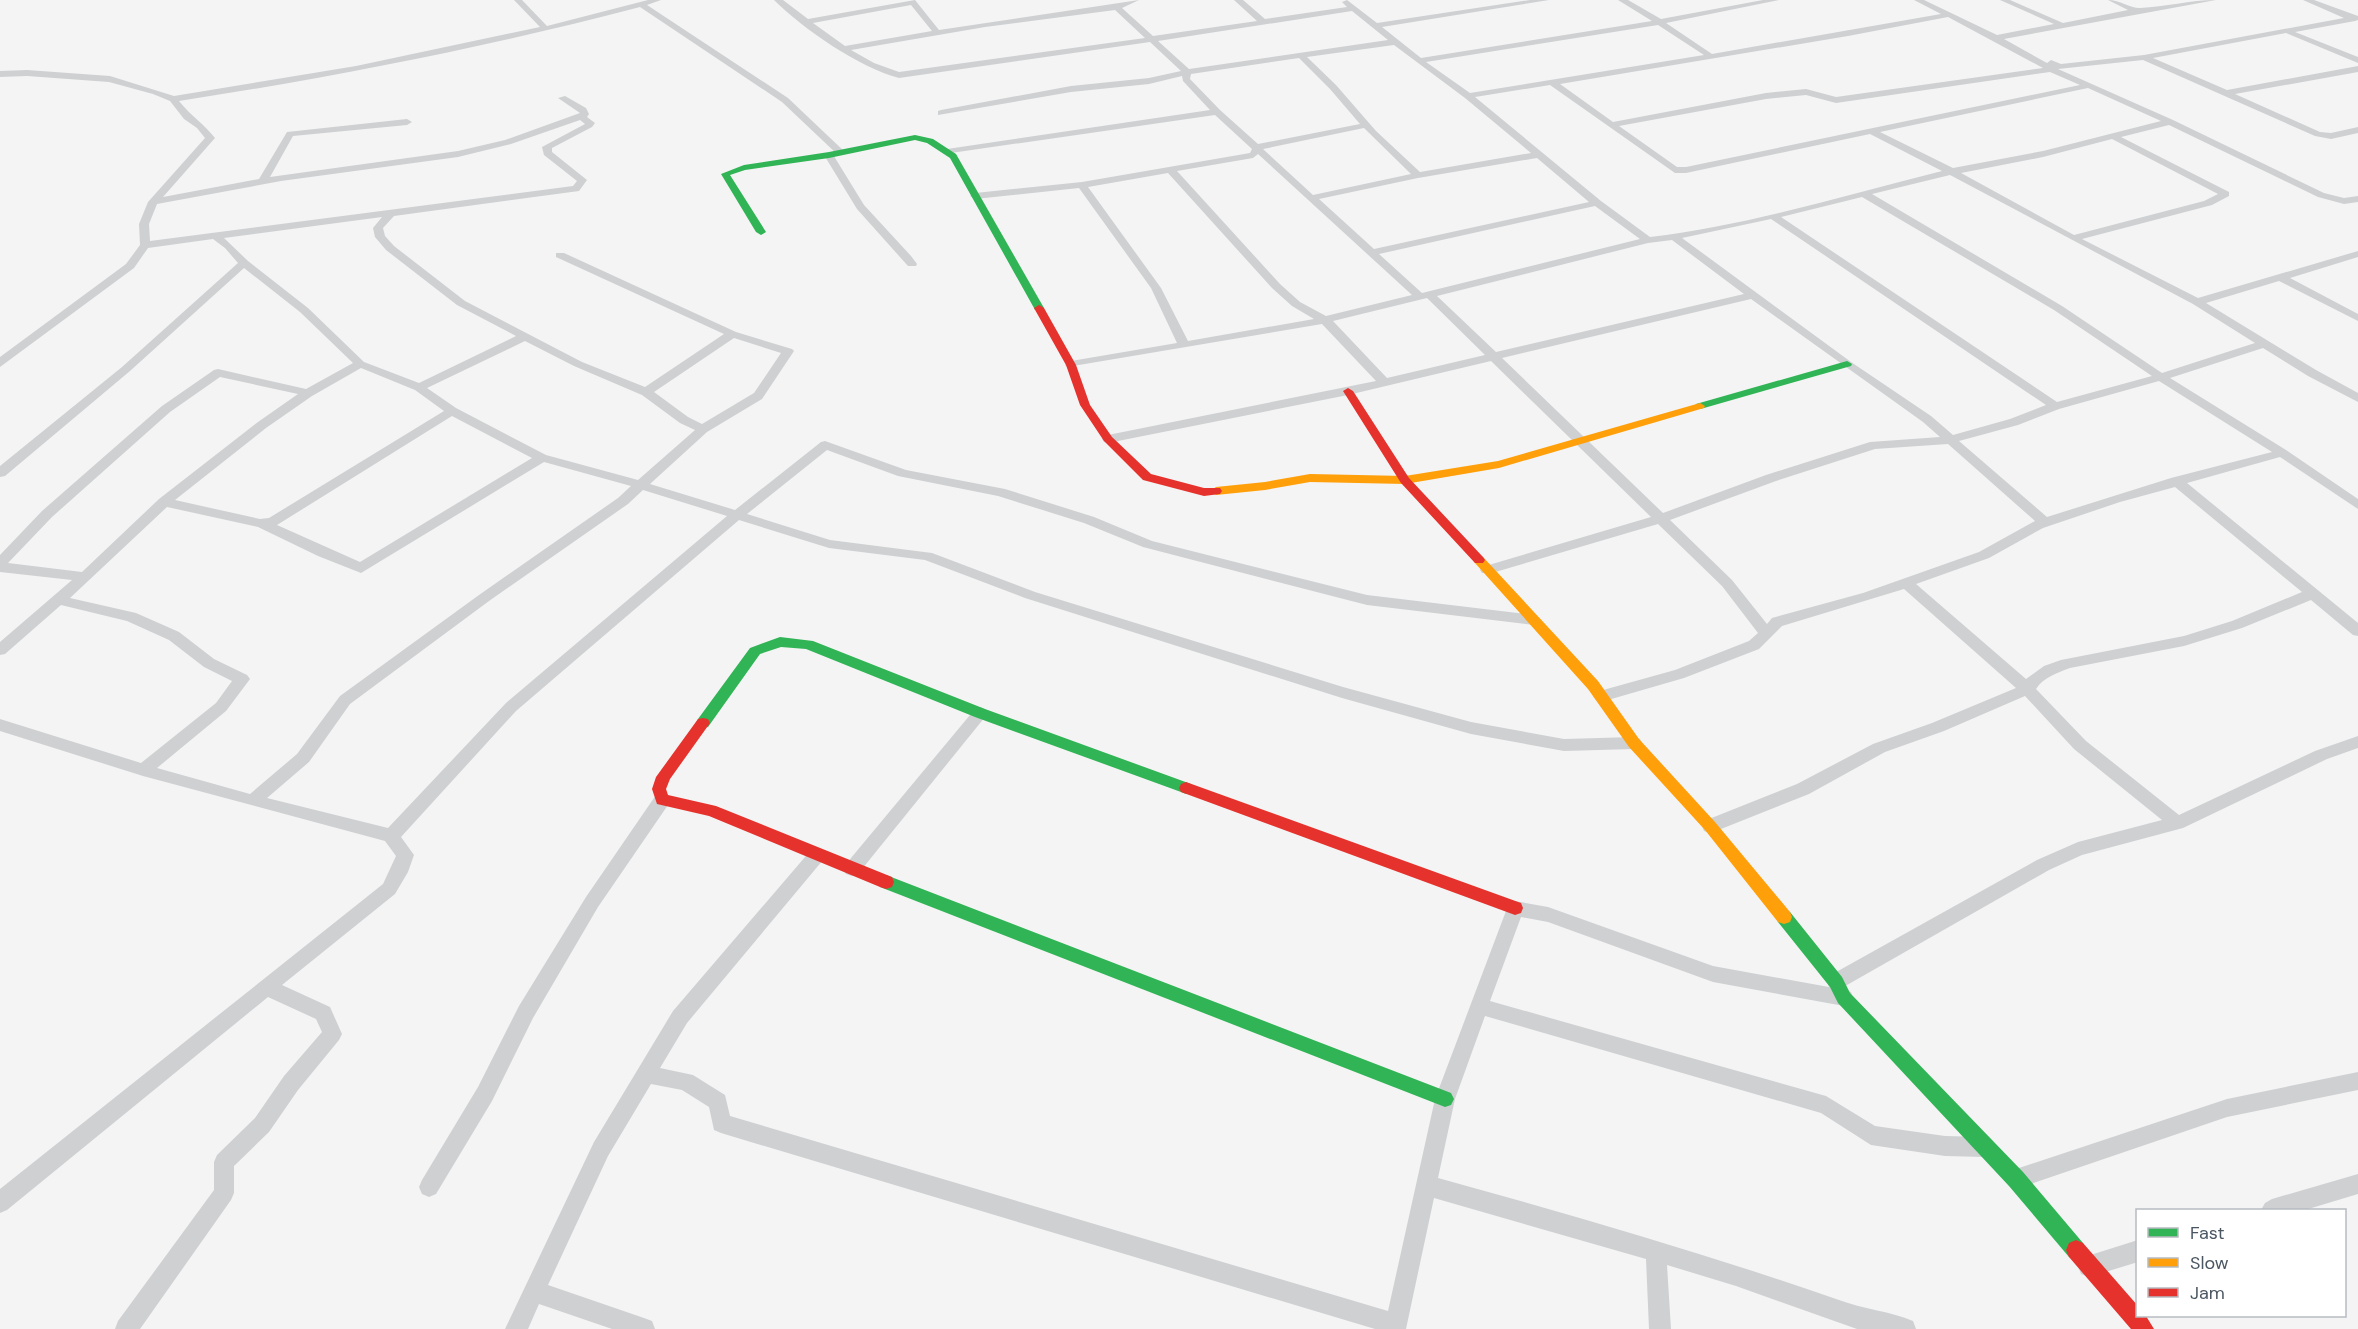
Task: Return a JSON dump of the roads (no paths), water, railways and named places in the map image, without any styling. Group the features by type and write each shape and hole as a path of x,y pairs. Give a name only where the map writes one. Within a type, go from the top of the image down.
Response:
{"street":[{"path":"518,0 546,30"},
{"path":"0,74 110,79 172,99 229,91 546,30 657,0"},
{"path":"778,0 867,64 883,72 909,74 1354,8"},
{"path":"846,48 938,34 985,24 1117,7 1135,0"},
{"path":"1238,0 1262,21"},
{"path":"1344,0 1394,42 1468,96 1597,203 1648,240"},
{"path":"1375,26 1545,0"},
{"path":"1622,0 1712,57"},
{"path":"1723,0 1735,6"},
{"path":"1419,61 1660,22 1775,0"},
{"path":"1918,0 1996,38 2051,69 2170,122 2321,195 2332,199 2358,199"},
{"path":"2004,0 2064,26"},
{"path":"2112,0 2136,11"},
{"path":"1996,38 2136,11 2212,0"},
{"path":"2307,0 2356,19"},
{"path":"807,22 912,1 938,34"},
{"path":"641,4 785,100 835,154 837,172 873,222 912,264"},
{"path":"1460,6 1468,11"},
{"path":"1117,7 1187,72"},
{"path":"1468,96 1712,57 1948,15"},
{"path":"2026,55 2040,58 2060,67 2144,57 2356,19"},
{"path":"2289,32 2358,60"},
{"path":"941,112 1071,89 1149,81 1187,72 1394,42"},
{"path":"1301,56 1418,175"},
{"path":"2144,57 2318,134 2331,136 2358,130"},
{"path":"1611,125 1766,96 1806,92 1836,100 2051,69"},
{"path":"2227,93 2358,69"},
{"path":"1187,72 1186,79 1217,112 1258,147 1371,253 1425,296 1581,441 1726,583 1766,633"},
{"path":"1552,82 1675,170 1686,170 2087,86"},
{"path":"153,202 263,181 458,154 508,142 585,114 583,110 562,98"},
{"path":"0,363 130,266 145,245 144,224 153,202 210,138 200,126 187,117 172,99"},
{"path":"947,152 1217,112"},
{"path":"145,245 576,189 582,180 547,153 547,147 589,125 590,123 581,117"},
{"path":"263,181 290,134 406,122"},
{"path":"1071,365 1325,320 1648,240 1674,237 1773,216 1949,172 2043,154 2170,122"},
{"path":"975,196 1082,185 1172,170 1253,155 1258,147 1367,125"},
{"path":"1869,130 1994,193 2073,238 2197,302 2358,398"},
{"path":"2073,238 2208,203 2226,194 2112,136"},
{"path":"761,232 725,174 744,168 835,154 915,137 923,138 947,152 953,156 1071,365 1085,405 1108,439 1147,477 1204,492 1266,486 1311,478 1405,480 1498,464 1847,364"},
{"path":"1311,198 1418,175 1537,155"},
{"path":"1172,170 1276,286 1296,304 1325,320 1384,382"},
{"path":"1082,185 1155,288 1184,345"},
{"path":"1863,193 2058,308 2358,505"},
{"path":"1371,253 1597,203"},
{"path":"390,214 378,228 380,237 390,248 461,303 578,364 646,392 684,420 703,429"},
{"path":"1773,216 2055,406"},
{"path":"216,237 304,310 360,364 419,387 452,411 542,458 641,484 829,544 927,556 1030,595 1342,692 1471,728 1564,746 1634,743"},
{"path":"1674,237 1847,364 1927,419 2045,523"},
{"path":"2197,302 2358,254"},
{"path":"253,801 303,758 345,700 484,598 623,501 703,429 758,396 788,351 732,334 560,255"},
{"path":"0,473 126,369 244,262"},
{"path":"2282,278 2358,318"},
{"path":"1108,439 1348,391 1754,295"},
{"path":"646,392 732,334"},
{"path":"419,387 524,337"},
{"path":"1487,570 1661,519 1771,478 1874,445 1949,440 2014,422 2055,406 2162,377 2264,344"},
{"path":"0,650 85,577 164,502 262,425 308,393 360,364"},
{"path":"0,565 47,514 151,424 164,409 181,395 218,373 308,393"},
{"path":"1348,391 1405,480 1601,696 1634,743 1710,826 1840,990 2016,1179 2144,1329"},
{"path":"260,523 272,522 452,411"},
{"path":"390,836 512,707 736,515 825,445 903,472 1000,492 1089,520 1148,544 1367,600 1534,620"},
{"path":"1601,696 1690,669 1754,645 1777,622 1866,597 1984,555 2045,523 2176,481 2282,453"},
{"path":"164,502 260,523 323,553 361,567 542,458"},
{"path":"2176,481 2358,631"},
{"path":"0,565 85,577"},
{"path":"1906,583 2027,688 2080,745 2177,823"},
{"path":"1710,826 1803,789 1879,748 1938,727 2027,688 2030,681 2038,674 2084,659 2123,650 2160,646 2225,628 2312,594"},
{"path":"58,600 131,617 174,636 209,663 242,679 221,707 142,770"},
{"path":"429,1187 485,1094 532,1002 592,902 662,800 660,789 663,777 746,661 755,651 769,643 786,641 808,644 980,712 1515,908 1548,915 1713,974 1840,990 2043,865 2078,849 2177,823 2321,755 2358,742"},
{"path":"852,869 980,712"},
{"path":"0,725 142,770 390,836 405,855 399,872 389,889 267,985 0,1203"},
{"path":"662,800 711,810 816,855 1445,1100"},
{"path":"516,1329 601,1149 680,1017 816,855"},
{"path":"646,1074 686,1082 718,1102 721,1123 1395,1327 1445,1100 1515,908"},
{"path":"126,1329 224,1192 224,1162 262,1125 291,1083 332,1034 323,1013 281,995 267,985"},
{"path":"1479,1006 1826,1105 1871,1135 1945,1146 1986,1147"},
{"path":"2016,1179 2227,1108 2358,1081"},
{"path":"2275,1209 2358,1184"},
{"path":"1426,1185 1736,1275 1863,1320 1905,1329"},
{"path":"1656,1252 1660,1329"},
{"path":"2089,1266 2136,1252"},
{"path":"533,1291 644,1329"}]}
